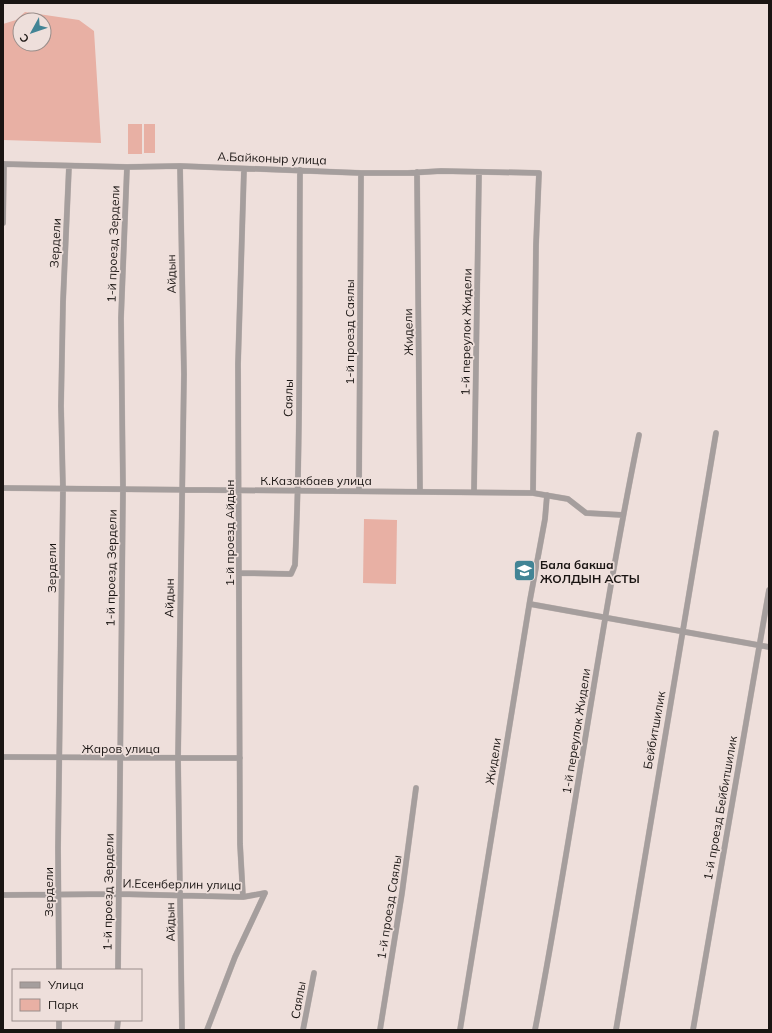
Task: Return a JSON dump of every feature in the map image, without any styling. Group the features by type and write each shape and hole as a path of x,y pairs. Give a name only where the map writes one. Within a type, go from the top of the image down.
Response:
{"street":[{"name":"А.Байконыр улица","path":"3,164 127,167 180,166 361,173 441,171 539,173 536,245 532,493"},
{"path":"3,164 3,223"},
{"name":"Зердели","path":"59,969 63,302 69,166"},
{"name":"Айдын","path":"180,166 184,374 178,759 182,1030"},
{"name":"1-й проезд Зердели","path":"118,969 123,489 121,318 127,167"},
{"name":"1-й проезд Айдын","path":"243,897 240,844 240,491 238,364 244,169"},
{"name":"Саялы","path":"240,573 291,574 294,571 299,490 301,338 298,252 300,170"},
{"name":"Жидели","path":"417,172 420,492"},
{"name":"1-й переулок Жидели","path":"474,492 479,172"},
{"name":"1-й проезд Саялы","path":"359,491 361,173"},
{"name":"Бейбитшилик","path":"616,1030 716,433"},
{"name":"1-й переулок Жидели","path":"535,1030 574,814 605,617 639,435"},
{"name":"К.Казакбаев улица","path":"3,488 182,491 299,490 532,493 568,499 586,512 623,515"},
{"name":"Жидели","path":"460,1030 530,604 546,519 547,495"},
{"name":"1-й проезд Бейбитшилик","path":"693,1030 761,646 769,590"},
{"path":"530,604 682,630 769,647"},
{"name":"Жаров улица","path":"3,757 178,759 240,758"},
{"name":"1-й проезд Саялы","path":"380,1030 402,893 416,788"},
{"name":"И.Есенберлин улица","path":"3,895 119,894 243,897 265,894 235,958 207,1030"},
{"name":"Саялы","path":"303,1030 314,973"}],"green space":[{"path":"52,16 79,20 94,31 101,143 3,140 3,24 12,21 12,52 52,52"},
{"path":"128,124 142,124 142,154 128,154"},
{"path":"144,124 155,124 155,153 144,153"},
{"path":"364,519 397,520 396,584 363,583"}],"place":[{"name":"Бала бакша ЖОЛДЫН АСТЫ","path":"525,571"}]}
